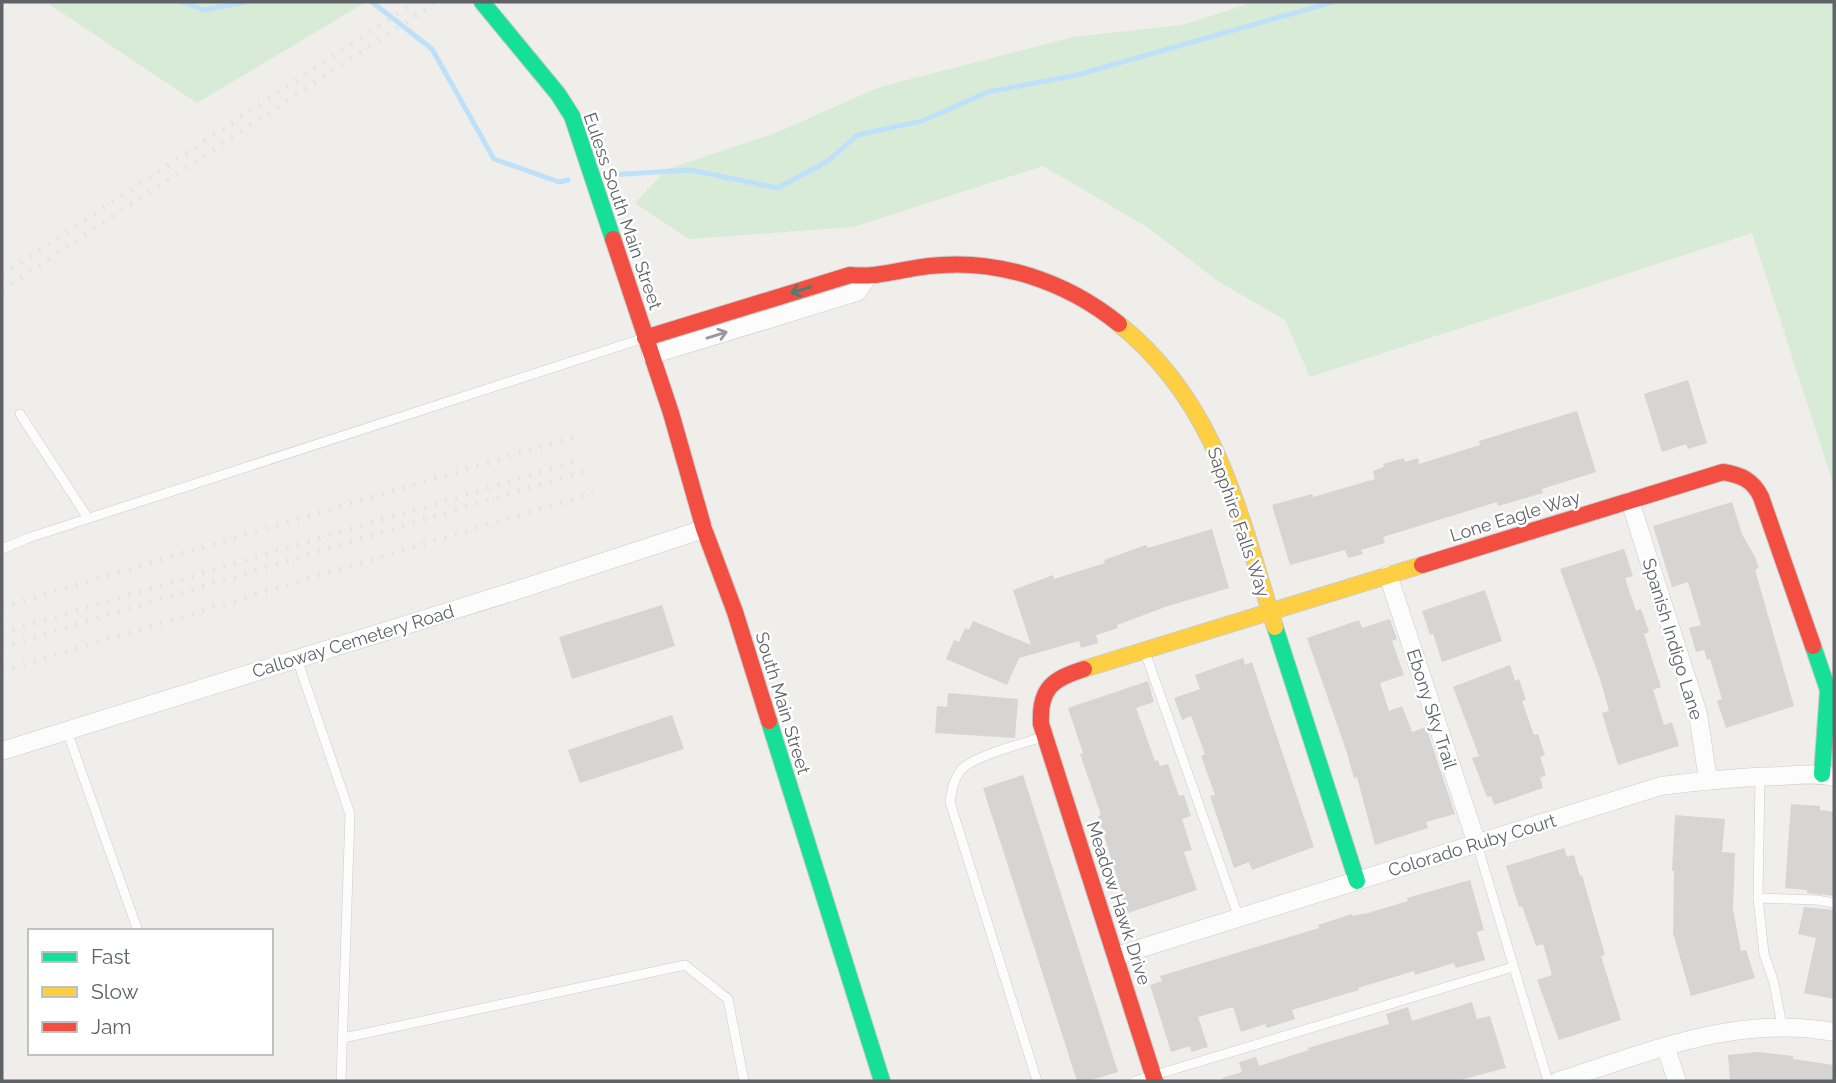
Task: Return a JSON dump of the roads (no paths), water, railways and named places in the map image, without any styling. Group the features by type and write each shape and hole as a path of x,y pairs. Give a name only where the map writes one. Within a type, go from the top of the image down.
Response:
{"street":[{"name":"Euless South Main Street","path":"482,2 558,94 572,116 648,346"},
{"name":"Sapphire Falls Way","path":"648,346 858,292 867,278 929,266 978,265 1021,272 1064,288 1104,312 1141,342 1174,379 1202,420 1223,466 1357,881"},
{"name":"South Main Street","path":"648,346 671,413 704,529 735,612 882,1081"},
{"name":"Lone Eagle Way","path":"1045,736 1040,709 1043,695 1061,676 1723,472 1745,475 1758,489 1769,515 1828,690 1828,775"},
{"name":"Spanish Indigo Lane","path":"1630,501 1698,714 1708,780"},
{"name":"Calloway Cemetery Road","path":"2,751 704,529"},
{"name":"Ebony Sky Trail","path":"1388,575 1477,844"},
{"name":"Meadow Hawk Drive","path":"1045,736 1154,1078"},
{"name":"Colorado Ruby Court","path":"1116,956 1661,786 1708,780 1828,775"},
{"path":"1558,1081 1721,1032 1782,1026 1834,1032"},
{"path":"1667,1048 1677,1081"}],"lane":[{"path":"2,549 88,519 648,346"},
{"path":"20,414 88,519"},
{"path":"1144,650 1239,918"},
{"path":"298,659 349,814 341,1081"},
{"path":"67,730 137,929"},
{"path":"1037,1081 950,802 953,784 963,768 991,754 1045,736"},
{"path":"1760,777 1758,898 1764,954 1774,983 1782,1026"},
{"path":"1477,844 1548,1081"},
{"path":"1758,898 1817,900 1834,904"},
{"path":"343,1038 685,965 729,999 744,1081"},
{"path":"1135,1081 1154,1078 1513,967"}],"waterway":[{"path":"182,2 204,10 246,2"},
{"path":"372,2 432,49 494,159 559,182 568,180"},
{"path":"609,175 690,170 778,188 828,161 857,135 922,121 988,92 1077,75 1333,2"}],"railway":[{"path":"2,275 415,2"},
{"path":"2,290 436,2"},
{"path":"2,607 574,437"},
{"path":"2,633 582,460"},
{"path":"2,647 588,470"},
{"path":"2,671 593,493"}]}
